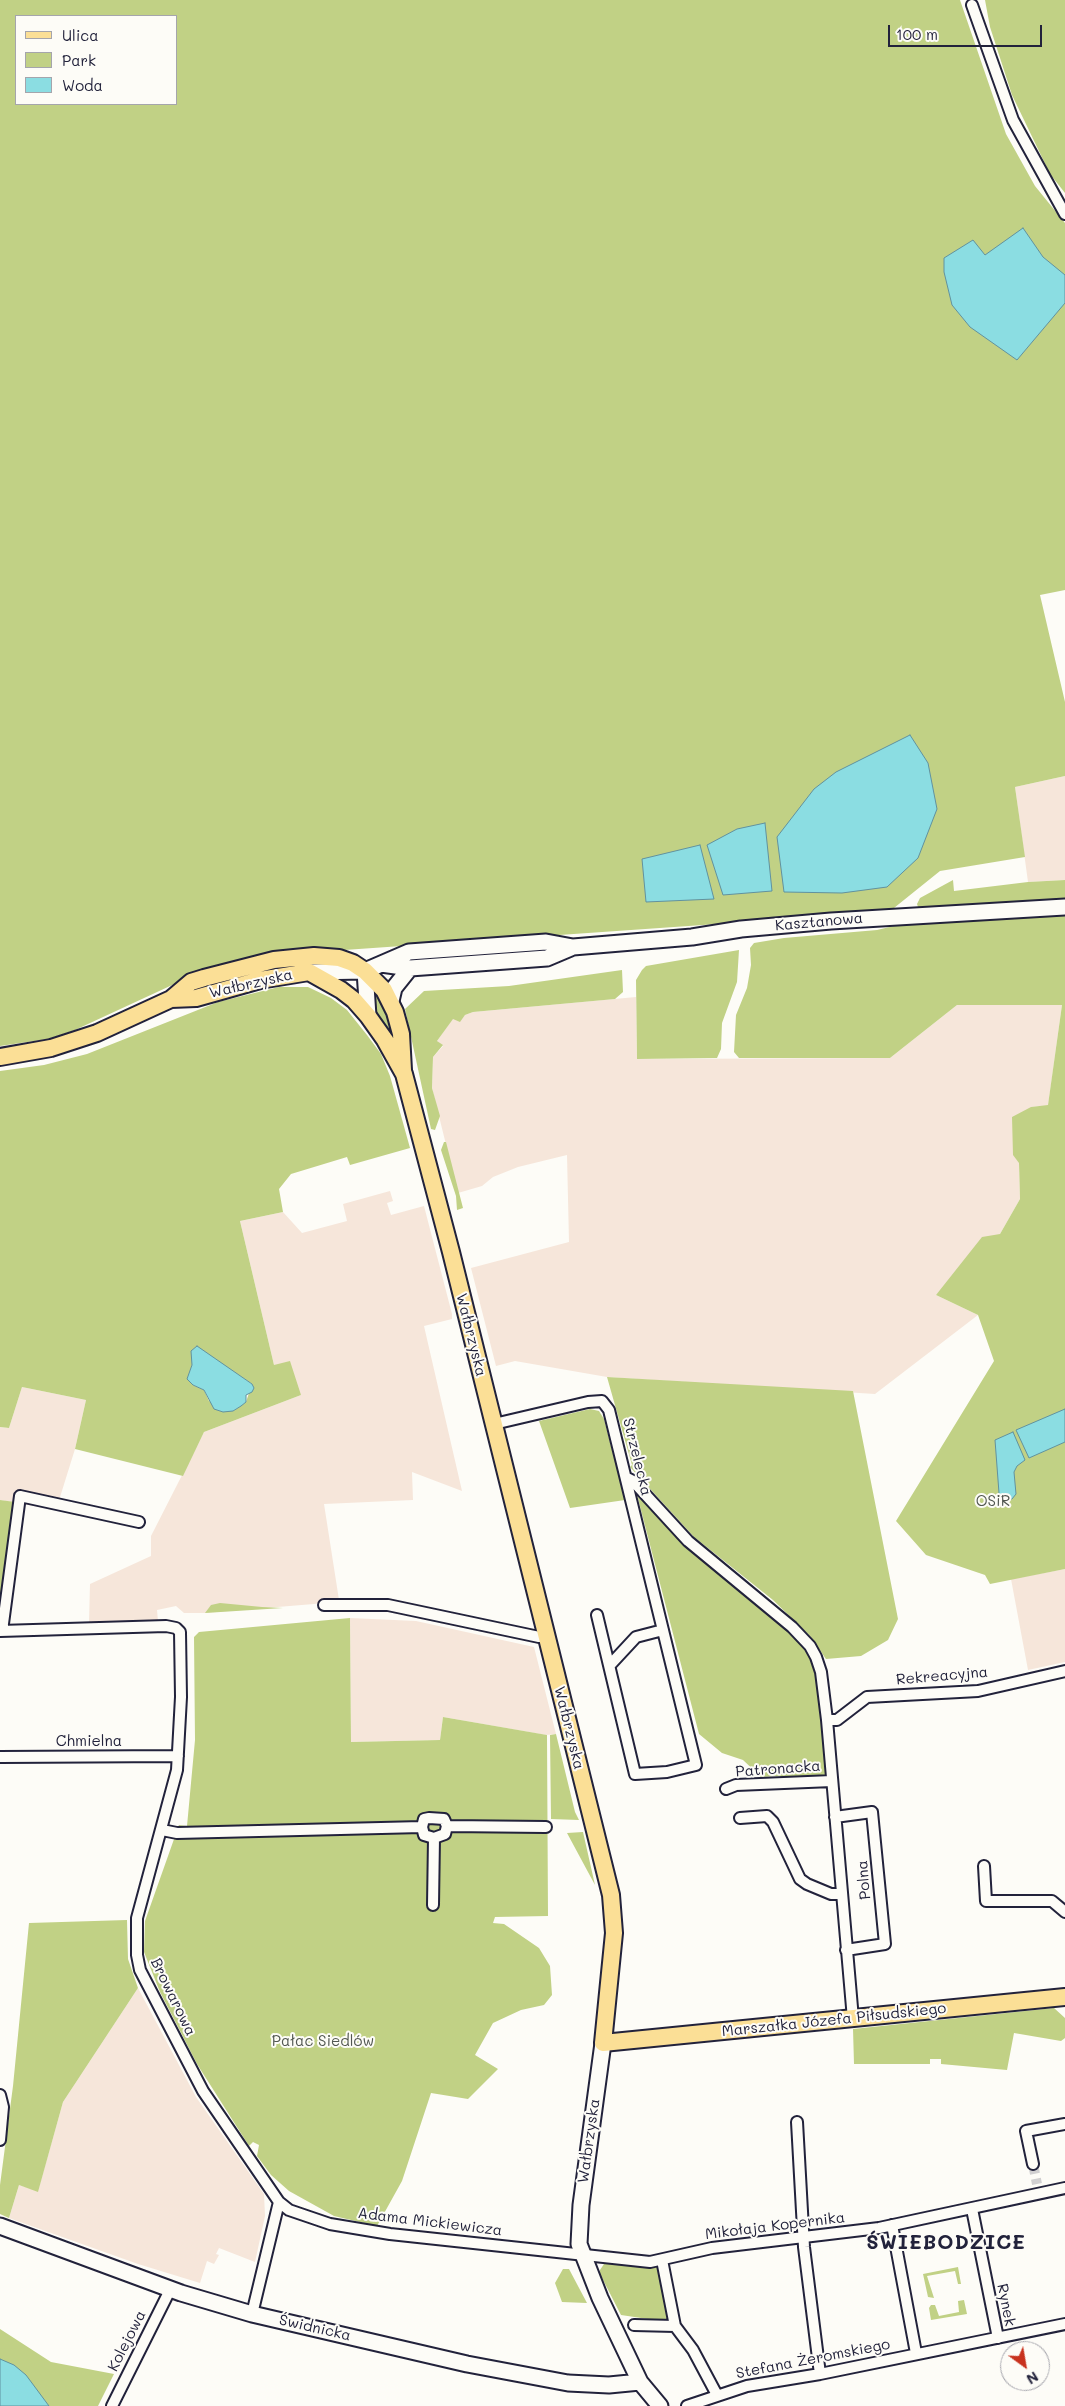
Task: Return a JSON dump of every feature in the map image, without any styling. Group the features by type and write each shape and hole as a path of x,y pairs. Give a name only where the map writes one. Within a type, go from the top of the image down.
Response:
{"main road":[{"name":"Wałbrzyska","path":"0,1057 26,1054 79,1040 171,999 191,982 224,971 274,960 314,956 339,958 372,967 378,983 391,1001 401,1034 404,1074 422,1136 614,1914 614,1932 603,2043"},
{"name":"Wałbrzyska","path":"171,999 196,998 242,984 309,972 341,990 368,1016 404,1074"},
{"name":"Marszałka Józefa Piłsudskiego","path":"603,2043 1064,1999"}],"street":[{"path":"972,5 1013,120 1065,214"},
{"name":"Kasztanowa","path":"372,967 409,952 546,942 573,947 692,937 741,929 831,920 1065,907"},
{"name":"Kasztanowa","path":"309,972 372,967 410,968 547,958 573,947"},
{"path":"368,1016 372,967"},
{"path":"391,1001 394,988 410,968"},
{"name":"Strzelecka","path":"494,1424 588,1402 602,1401 609,1410 696,1765 667,1772 635,1774 597,1615"},
{"name":"Polna","path":"627,1478 633,1480 688,1540 792,1627 810,1646 821,1672 827,1720 840,1894 853,2019"},
{"path":"1,1631 20,1496 139,1522"},
{"path":"324,1605 388,1605 540,1637 546,1636"},
{"name":"Browarowa","path":"1,1631 166,1626 176,1628 180,1637 181,1697 178,1756 162,1830 137,1918 137,1955 140,1970 203,2091 279,2202"},
{"path":"610,1665 636,1637 663,1630"},
{"name":"Rekreacyjna","path":"827,1720 837,1720 867,1697 978,1691 1065,1671"},
{"name":"Chmielna","path":"0,1757 178,1756"},
{"name":"Patronacka","path":"726,1789 736,1784 832,1781"},
{"name":"Polna","path":"835,1817 872,1812 885,1944 846,1950"},
{"path":"740,1818 766,1816 773,1822 800,1879 806,1884 831,1894 840,1894"},
{"path":"429,1818 444,1819 447,1826 445,1834 434,1838 424,1835 422,1827 424,1819 429,1818"},
{"path":"447,1826 546,1827"},
{"path":"162,1830 177,1833 422,1827"},
{"path":"433,1905 434,1838"},
{"path":"984,1866 986,1901 1052,1901 1065,1912"},
{"name":"Wałbrzyska","path":"603,2043 581,2205 579,2233 582,2254 642,2384"},
{"path":"0,2096 3,2107 0,2140"},
{"path":"797,2122 804,2237 820,2374"},
{"path":"1033,2164 1026,2131 1065,2124"},
{"path":"916,2353 892,2226 972,2209 1038,2189 1065,2188"},
{"path":"252,2314 279,2202"},
{"name":"Adama Mickiewicza","path":"279,2202 290,2210 330,2224 390,2234 650,2262 662,2260"},
{"name":"Rynek","path":"916,2353 998,2338 972,2209"},
{"name":"Świdnicka","path":"0,2226 170,2290 252,2314 467,2364 568,2383 642,2384"},
{"name":"Mikołaja Kopernika","path":"662,2260 712,2248 892,2226"},
{"path":"662,2260 675,2326 693,2350 717,2395"},
{"name":"Kolejowa","path":"112,2406 170,2290"},
{"path":"998,2338 1065,2324"},
{"path":"634,2325 675,2326"},
{"name":"Stefana Żeromskiego","path":"687,2406 747,2386 820,2374 916,2353"},
{"path":"642,2384 651,2406"},
{"path":"642,2384 660,2406"},
{"name":"Stefana Żeromskiego","path":"705,2406 717,2395"}],"shaded area":[{"path":"1065,776 1065,880 1028,882 1015,787"},
{"path":"636,997 637,1059 890,1058 957,1005 1062,1005 1048,1106 1031,1107 1019,1163 1020,1199 1000,1234 936,1295 978,1315 875,1394 607,1377 515,1361 496,1366 471,1268 569,1242 567,1155 518,1167 493,1177 482,1186 458,1193 432,1088 433,1057 443,1046 437,1041 453,1018 460,1021 465,1015 473,1012"},
{"path":"390,1191 393,1201 387,1203 391,1215 424,1206 452,1314 452,1319 424,1326 462,1491 412,1472 413,1500 324,1504 338,1602 205,1613 184,1613 176,1606 157,1610 158,1621 89,1623 90,1584 151,1556 151,1536 204,1432 301,1395 274,1365 240,1221 283,1212 302,1233 347,1221 343,1204"},
{"path":"22,1387 86,1400 75,1449 56,1510 0,1500 0,1427 9,1428"},
{"path":"1065,1569 1065,1662 1028,1670 1011,1579"},
{"path":"350,1618 416,1621 534,1647 556,1734 546,1735 443,1717 440,1740 351,1742"},
{"path":"138,1988 196,2097 264,2194 265,2216 255,2262 219,2248 216,2254 219,2255 214,2264 207,2261 200,2283 138,2264 9,2218 19,2185 38,2191 63,2102"}],"green space":[{"path":"0,0 960,0 1006,134 1035,186 1065,223 1065,590 1040,595 1065,702 1065,776 1015,787 1025,857 940,871 889,912 330,951 183,980 75,1030 48,1039 0,1046"},
{"path":"985,0 1065,0 1065,193 1050,174 1012,95 990,27"},
{"path":"953,880 954,891 1028,882 1065,880 1065,901 919,910 917,904 920,898"},
{"name":"OSiR","path":"1065,912 1065,1569 990,1584 985,1575 926,1555 896,1521 994,1361 978,1315 936,1295 982,1237 1000,1234 1020,1199 1019,1163 1013,1155 1012,1117 1031,1107 1048,1105 1062,1005 957,1005 890,1058 739,1058 734,1052 736,1015 747,988 751,965 750,948 754,943 784,938 877,930 919,920 953,921"},
{"path":"739,950 737,982 722,1023 721,1049 717,1058 637,1059 636,980 642,970 646,966"},
{"path":"622,970 623,992 615,999 473,1012 465,1015 460,1022 453,1019 437,1041 443,1045 433,1057 432,1088 440,1116 435,1130 431,1129 405,1009 424,991 509,986"},
{"path":"279,987 308,987 331,998 347,1010 381,1054 390,1076 410,1148 350,1165 347,1157 291,1174 279,1189 283,1212 240,1221 274,1365 290,1361 301,1395 204,1432 183,1476 75,1449 86,1400 22,1387 9,1428 0,1427 0,1071 44,1065 87,1054 218,1002","holes":["192,1365 232,1371 252,1384 246,1402 233,1411 209,1401 204,1390 193,1385 188,1379"]},
{"path":"373,990 384,1001 398,1053 373,1009"},
{"path":"444,1142 446,1142 463,1208 457,1210 456,1196 441,1150"},
{"path":"607,1377 853,1391 898,1619 888,1640 861,1656 826,1659 810,1636 773,1600 694,1537 630,1467 632,1465"},
{"path":"590,1409 599,1411 604,1419 625,1500 570,1508 539,1421"},
{"path":"635,1487 807,1648 817,1670 828,1774 780,1780 780,1776 761,1777 743,1760 722,1753 699,1734"},
{"path":"0,1500 15,1502 0,1610"},
{"path":"220,1603 283,1608 205,1613 211,1605"},
{"name":"Pałac Siedlów","path":"350,1618 351,1742 440,1740 443,1717 547,1735 548,1916 495,1917 493,1923 504,1924 539,1948 550,1966 552,1995 544,2005 521,2010 493,2023 475,2055 498,2069 468,2099 431,2093 402,2181 377,2226 334,2216 289,2191 271,2175 257,2156 259,2145 253,2142 249,2146 197,2064 160,1992 144,1952 145,1921 179,1825 187,1826 195,1740 194,1637 199,1632"},
{"path":"556,1734 575,1812 579,1820 551,1819 550,1735"},
{"path":"583,1832 595,1885 567,1833"},
{"path":"127,1920 128,1959 138,1988 63,2102 38,2192 19,2185 9,2218 0,2214 0,2185 13,2086 29,1923"},
{"path":"1054,2008 1065,2018 1065,2038 1061,2041 1014,2033 1007,2070 941,2064 941,2059 930,2059 930,2064 854,2064 853,2029"},
{"path":"604,2264 658,2268 662,2275 668,2322 621,2315 600,2274"},
{"path":"958,2267 961,2284 958,2284 955,2271 927,2276 934,2298 928,2297 923,2274"},
{"path":"563,2269 569,2269 587,2303 562,2302 555,2283"},
{"path":"964,2300 967,2314 931,2320 929,2308 931,2305 935,2305 939,2316 959,2312 958,2301"},
{"path":"0,2329 51,2362 114,2374 98,2406 0,2406"}],"water":[{"path":"1023,228 1043,257 1065,275 1065,303 1017,360 970,327 952,305 944,272 944,258 973,240 985,255"},
{"path":"910,735 928,763 937,809 918,858 887,887 842,893 784,892 777,837 814,789 836,772"},
{"path":"765,823 772,891 723,895 707,845 737,829"},
{"path":"700,845 714,899 646,902 642,859"},
{"path":"197,1346 252,1384 254,1388 252,1392 246,1395 246,1402 233,1411 223,1412 214,1409 204,1390 193,1385 187,1379 192,1365 191,1351"},
{"path":"1065,1409 1065,1442 1029,1458 1016,1430"},
{"path":"1013,1432 1025,1460 1017,1466 1014,1472 1016,1494 1012,1499 1006,1500 1002,1499 999,1493 995,1440"},
{"path":"0,2359 14,2365 26,2375 49,2406 0,2406"}],"tunnel":[{"path":"1033,2164 1037,2184"}],"district":[{"name":"ŚWIEBODZICE","path":"946,2243"}]}
